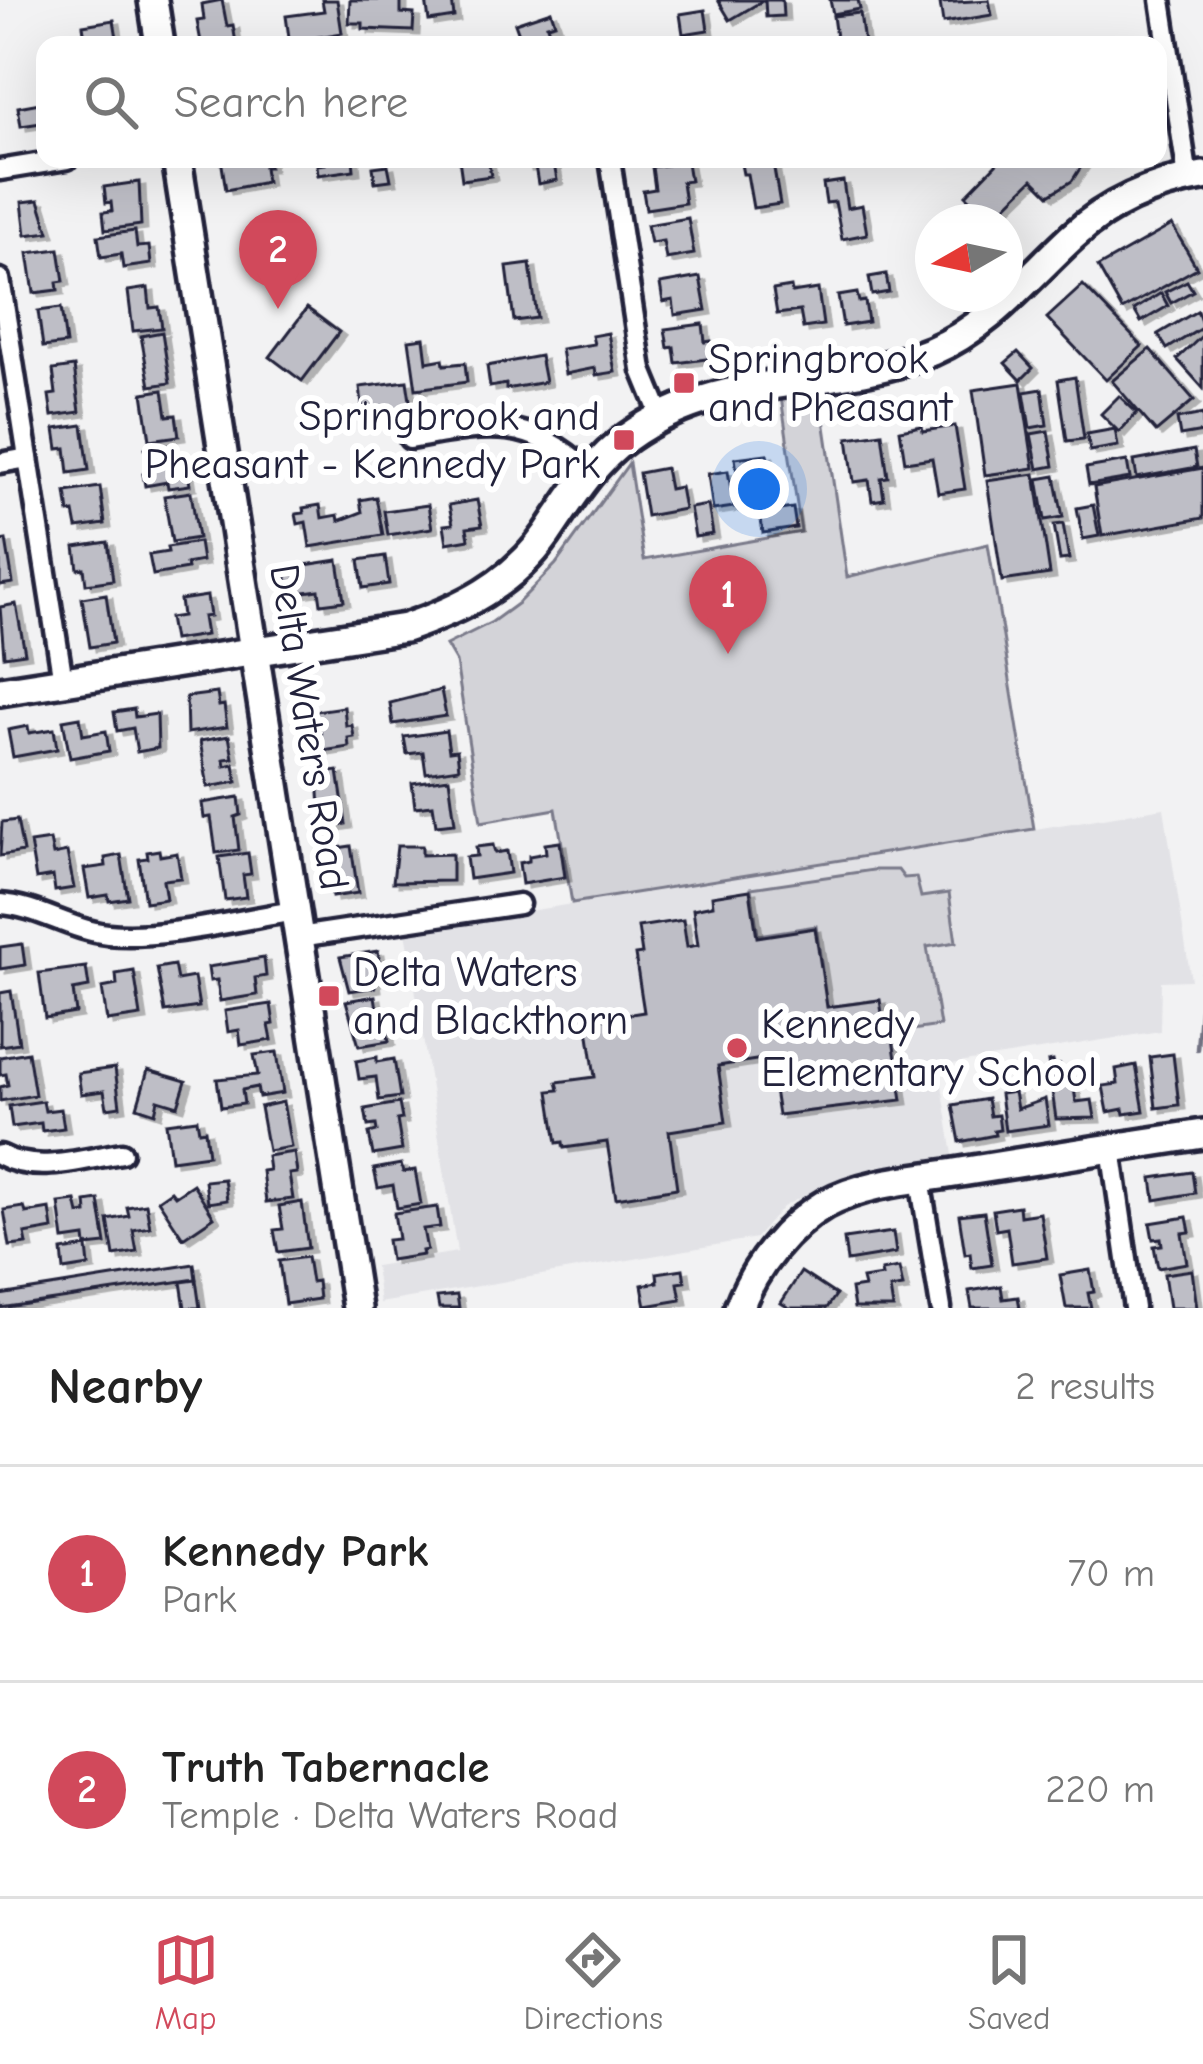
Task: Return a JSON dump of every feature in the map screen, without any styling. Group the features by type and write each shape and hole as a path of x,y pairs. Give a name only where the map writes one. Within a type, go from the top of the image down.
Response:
{"street":[{"path":"152,0 158,36"},
{"path":"0,691 405,628 450,613 516,569 544,538 589,472 624,440 661,416 710,396 901,362 962,336 1076,234 1120,202 1195,177 1161,0"},
{"path":"0,170 36,164"},
{"name":"Delta Waters Road","path":"178,168 357,1308"},
{"path":"611,168 642,370 661,416"},
{"path":"0,279 63,681"},
{"path":"410,439 490,426 519,429 546,439 589,472"},
{"path":"0,463 28,458"},
{"path":"0,904 34,910 93,932 130,935 519,904"},
{"path":"739,1308 763,1263 803,1220 825,1204 865,1188 1203,1134"},
{"path":"1111,1148 1134,1308"},
{"path":"0,1155 14,1162 46,1165 122,1153"},
{"path":"920,1179 941,1308"}],"shaded area":[{"path":"820,392 847,577 988,544 1034,829 572,903 556,809 481,822 456,662 446,645 518,603 556,564 629,463 644,560 801,532 781,397"},
{"name":"Kennedy Elementary School","path":"1164,808 1191,980 1161,981 1160,1031 939,1066 953,1155 878,1166 831,1181 783,1207 756,1238 380,1303 375,1266 457,1252 406,931"},
{"path":"898,870 904,878 916,877 921,897 949,893 956,942 927,947 940,1026 884,1034 878,1000 827,1007 816,926 758,935 751,888"}],"building":[{"path":"222,0 227,26 233,25 235,36 200,36 197,21 204,20 202,4"},
{"path":"322,0 337,0 342,33 289,36 286,16 324,11"},
{"path":"350,0 401,0 401,13 414,14 413,31 363,29 363,23 349,23"},
{"path":"426,0 452,0 454,17 429,21"},
{"path":"718,0 764,0 730,20"},
{"path":"765,0 782,0 783,16 766,17"},
{"path":"830,0 858,0 860,9 833,14"},
{"path":"989,0 992,15 943,23 940,3"},
{"path":"705,10 708,30 683,34 680,14"},
{"path":"551,11 555,23 547,25 551,36 520,36 515,23"},
{"path":"860,13 863,36 836,36 833,16"},
{"path":"114,20 117,36 85,36 83,25"},
{"path":"36,104 36,124 21,126 18,107"},
{"path":"222,168 264,168 266,182 226,190"},
{"path":"317,168 354,168 354,170 318,175"},
{"path":"373,168 389,168 391,180 375,182"},
{"path":"460,168 490,168 491,176 462,180"},
{"path":"535,168 555,168 557,180 538,184"},
{"path":"652,168 688,168 690,181 682,182 685,203 646,209 643,191 655,189"},
{"path":"742,168 774,168 780,204 753,208 747,174"},
{"path":"992,168 1080,168 1072,181 1049,195 1033,179 1007,204 975,204 966,195"},
{"path":"843,181 847,208 862,205 867,234 842,239 835,202 826,203 823,184"},
{"path":"139,182 141,225 105,230 103,212 112,211 104,187"},
{"path":"39,200 49,232 26,235 22,202"},
{"path":"688,218 694,254 666,259 663,241 651,243 647,225"},
{"path":"1172,225 1197,268 1122,310 1098,267"},
{"path":"135,231 137,247 149,246 151,264 123,268 121,254 101,257 98,236"},
{"path":"59,249 64,281 57,282 58,290 34,293 28,253"},
{"path":"530,264 537,318 514,321 507,267"},
{"path":"886,274 889,292 872,295 869,277"},
{"path":"700,277 706,310 675,315 673,300 663,302 660,284"},
{"path":"1187,281 1193,291 1171,303 1165,292"},
{"path":"1083,285 1142,346 1106,380 1047,318"},
{"path":"791,287 792,293 818,289 823,325 803,328 800,311 777,314 773,290"},
{"path":"148,288 150,308 159,307 162,328 133,331 128,291"},
{"path":"857,293 859,302 865,301 868,322 843,326 838,296"},
{"path":"1161,293 1168,306 1141,322 1134,310"},
{"path":"61,308 66,344 43,347 38,311"},
{"path":"307,308 339,332 302,381 270,357"},
{"path":"1197,311 1203,327 1167,349 1158,334"},
{"path":"703,324 705,342 711,341 714,358 676,363 665,329"},
{"path":"162,332 170,383 150,386 141,336"},
{"path":"608,333 615,372 596,375 595,368 565,374 561,349 594,344 592,336"},
{"path":"1203,335 1203,388 1177,359"},
{"path":"424,338 427,362 465,363 467,382 416,389 409,340"},
{"path":"1150,349 1194,400 1156,432 1112,381"},
{"path":"1018,352 1033,368 1021,380 1005,363"},
{"path":"540,356 545,382 490,387 487,366"},
{"path":"74,367 80,412 52,416 53,370"},
{"path":"1075,377 1084,439 1067,441 1058,380"},
{"path":"407,381 411,407 363,413 360,387"},
{"path":"1021,383 1034,468 985,475 973,390"},
{"path":"1042,389 1047,425 1030,428 1024,392"},
{"path":"163,390 167,416 176,415 179,436 150,440 143,393"},
{"path":"1119,396 1137,413 1119,432 1101,414"},
{"path":"1203,414 1203,432 1180,436 1177,419"},
{"path":"83,425 89,470 69,473 66,448 58,449 55,429"},
{"path":"922,426 923,431 955,426 965,489 938,493 932,458 905,462 900,430"},
{"path":"1115,429 1118,446 1090,451 1087,434"},
{"path":"1048,431 1054,466 1038,469 1031,434"},
{"path":"882,433 888,477 881,478 884,499 872,501 869,480 854,482 848,438"},
{"path":"167,445 170,469 187,466 190,485 145,486 143,474 149,473 145,448"},
{"path":"1194,450 1197,467 1137,478 1134,461"},
{"path":"767,454 772,489 740,494 735,458"},
{"path":"1127,461 1130,478 1089,485 1086,468"},
{"path":"665,468 669,489 680,487 684,509 646,516 639,473"},
{"path":"1203,468 1203,518 1102,536 1094,487"},
{"path":"728,471 734,507 713,510 708,474"},
{"path":"1035,474 1050,574 1002,581 987,481"},
{"path":"1055,476 1063,517 1045,520 1038,479"},
{"path":"100,487 105,524 77,528 66,492"},
{"path":"191,492 198,538 172,542 164,496"},
{"path":"376,497 383,535 310,547 306,522 298,524 296,514 304,513 303,508 320,505 322,518 338,515 339,521 362,512 360,500"},
{"path":"477,500 482,526 467,528 469,539 447,543 444,525 453,524 449,505"},
{"path":"428,505 432,528 388,535 384,511"},
{"path":"708,505 713,534 695,537 690,508"},
{"path":"1093,505 1099,536 1083,539 1077,508"},
{"path":"793,508 796,528 763,533 760,513"},
{"path":"1063,524 1069,559 1060,560 1054,525"},
{"path":"6,540 13,583 0,585 0,541"},
{"path":"108,542 113,580 86,584 75,547"},
{"path":"199,542 202,561 153,575 149,555"},
{"path":"385,556 389,584 363,588 359,560"},
{"path":"338,560 344,601 321,604 319,590 290,594 285,568"},
{"path":"106,594 113,643 90,647 82,598"},
{"path":"207,596 206,635 173,640 169,618 182,616 180,600"},
{"path":"16,604 25,653 4,656 0,607"},
{"path":"441,690 446,716 393,724 390,703"},
{"path":"217,693 227,727 187,733 186,697"},
{"path":"344,707 346,726 352,725 354,737 348,738 349,747 323,751 320,729 304,731 301,713"},
{"path":"134,709 135,717 157,714 158,748 137,752 133,728 117,731 114,712"},
{"path":"80,717 83,735 106,731 109,751 70,758 63,720"},
{"path":"28,726 29,733 54,729 57,749 13,757 8,730"},
{"path":"446,731 449,751 457,750 459,768 426,773 423,752 407,754 404,737"},
{"path":"229,736 233,758 224,759 225,766 234,764 237,782 208,787 200,741"},
{"path":"338,771 346,824 321,828 318,774"},
{"path":"449,778 455,823 436,825 433,805 415,807 412,783"},
{"path":"239,797 241,815 235,817 239,850 216,853 211,817 204,818 202,803"},
{"path":"17,820 23,852 0,856 2,822"},
{"path":"50,840 53,855 67,852 74,888 55,891 53,876 36,879 30,843"},
{"path":"560,842 565,877 522,884 519,863 546,853 545,844"},
{"path":"493,845 495,853 507,851 510,873 469,879 466,857 477,856 476,847"},
{"path":"351,846 358,893 332,897 324,850"},
{"path":"397,846 422,846 422,855 452,854 452,881 393,882"},
{"path":"159,850 160,856 177,853 181,878 163,880 166,899 145,902 139,859"},
{"path":"248,853 251,874 243,875 246,897 225,900 219,857"},
{"path":"121,855 128,898 89,898 84,869 106,866 105,858"},
{"name":"Kennedy Elementary School","path":"750,890 757,937 815,928 827,1007 880,1000 884,1027 890,1026 892,1032 902,1100 778,1115 769,1058 718,1066 726,1122 669,1131 677,1188 616,1198 607,1142 564,1148 563,1142 557,1143 549,1091 559,1090 557,1082 595,1077 587,1021 644,1012 635,955 642,954 638,927 683,920 687,947 698,945 693,909 713,905 712,896"},
{"path":"22,944 25,965 0,969 0,947"},
{"path":"378,951 381,972 373,973 375,987 349,991 340,957"},
{"path":"264,958 266,976 255,978 257,995 220,1001 217,980 210,981 208,967"},
{"path":"174,965 177,980 194,977 199,1007 165,1012 157,968"},
{"path":"86,967 89,987 73,990 76,1013 45,1018 39,973"},
{"path":"134,971 141,1016 107,1021 102,988 117,985 116,974"},
{"path":"11,991 19,1043 0,1046 0,993"},
{"path":"375,996 389,1041 359,1046 346,1001"},
{"path":"271,1004 272,1040 241,1045 239,1030 228,1032 225,1011"},
{"path":"28,1052 35,1095 0,1101 0,1087 8,1085 6,1074 0,1075 0,1057"},
{"path":"277,1052 283,1093 259,1097 257,1087 242,1090 244,1104 221,1107 217,1079 258,1075 254,1055"},
{"path":"1173,1054 1179,1105 1156,1108 1150,1057"},
{"path":"377,1057 377,1062 394,1059 400,1097 379,1100 376,1077 359,1079 356,1061"},
{"path":"1053,1061 1054,1066 1060,1065 1062,1075 1072,1074 1076,1102 1092,1100 1095,1118 1056,1119 1048,1062"},
{"path":"1136,1065 1144,1111 1108,1112 1103,1086 1118,1084 1116,1069"},
{"path":"115,1068 120,1106 107,1108 104,1091 81,1094 78,1073"},
{"path":"148,1070 186,1081 178,1106 158,1100 155,1113 137,1107"},
{"path":"1014,1092 1017,1109 1045,1099 1049,1125 1005,1131 1000,1094"},
{"path":"987,1099 990,1116 998,1115 1000,1130 960,1142 953,1105"},
{"path":"43,1101 45,1111 61,1109 64,1128 42,1131 41,1123 12,1127 9,1106"},
{"path":"283,1102 291,1147 268,1151 260,1107"},
{"path":"399,1103 402,1150 373,1155 369,1133 377,1131 376,1125 368,1126 365,1109"},
{"path":"197,1119 199,1131 205,1130 208,1155 171,1160 166,1123"},
{"path":"294,1152 297,1173 289,1174 293,1199 266,1202 262,1171 269,1170 267,1156"},
{"path":"401,1164 403,1172 415,1170 421,1204 397,1208 393,1185 378,1188 374,1169"},
{"path":"1192,1172 1195,1193 1155,1200 1152,1178"},
{"path":"224,1179 227,1200 208,1203 205,1181"},
{"path":"193,1184 214,1217 183,1238 158,1200"},
{"path":"99,1200 106,1244 86,1246 85,1237 64,1240 59,1203 76,1201 79,1214 87,1213 86,1202"},
{"path":"302,1202 308,1248 278,1252 274,1230 283,1229 279,1206"},
{"path":"146,1204 150,1227 133,1230 137,1252 114,1256 108,1220 129,1216 127,1207"},
{"path":"1019,1206 1020,1216 1040,1213 1047,1258 1012,1263 1007,1228 996,1230 993,1210"},
{"path":"24,1207 26,1213 50,1209 53,1229 25,1234 27,1244 10,1246 4,1210"},
{"path":"437,1207 440,1227 423,1229 427,1250 423,1255 390,1260 387,1240 398,1239 394,1213"},
{"path":"984,1212 992,1265 972,1268 959,1215"},
{"path":"1187,1217 1190,1232 1182,1233 1187,1263 1158,1268 1154,1246 1162,1245 1161,1238 1153,1239 1150,1223"},
{"path":"893,1232 896,1253 847,1261 844,1239"},
{"path":"87,1247 89,1266 64,1270 62,1251"},
{"path":"307,1257 319,1299 285,1304 279,1261"},
{"path":"194,1264 196,1279 0,1308 0,1295"},
{"path":"899,1268 903,1287 890,1289 893,1308 854,1308 851,1289 864,1287 862,1279"},
{"path":"683,1269 685,1282 678,1283 681,1300 646,1306 642,1285 658,1282 657,1273"},
{"path":"1090,1270 1091,1308 1066,1308 1060,1275"},
{"path":"1192,1270 1197,1308 1169,1308 1164,1274"},
{"path":"801,1272 836,1295 827,1308 789,1308 781,1303"},
{"path":"196,1280 200,1308 185,1308 181,1282"},
{"path":"1001,1286 1003,1299 1018,1297 1020,1308 972,1308 969,1291"},
{"path":"457,1295 459,1308 439,1308 437,1297"}],"waterway":[{"path":"1197,1049 1203,973"}],"place":[{"name":"Truth Tabernacle","path":"278,309"},
{"name":"Springbrook and Pheasant","path":"684,383"},
{"name":"Springbrook and Pheasant - Kennedy Park","path":"624,440"},
{"name":"Kennedy Park","path":"728,654"},
{"name":"Delta Waters and Blackthorn","path":"329,996"},
{"name":"Kennedy Elementary School","path":"737,1048"}]}
